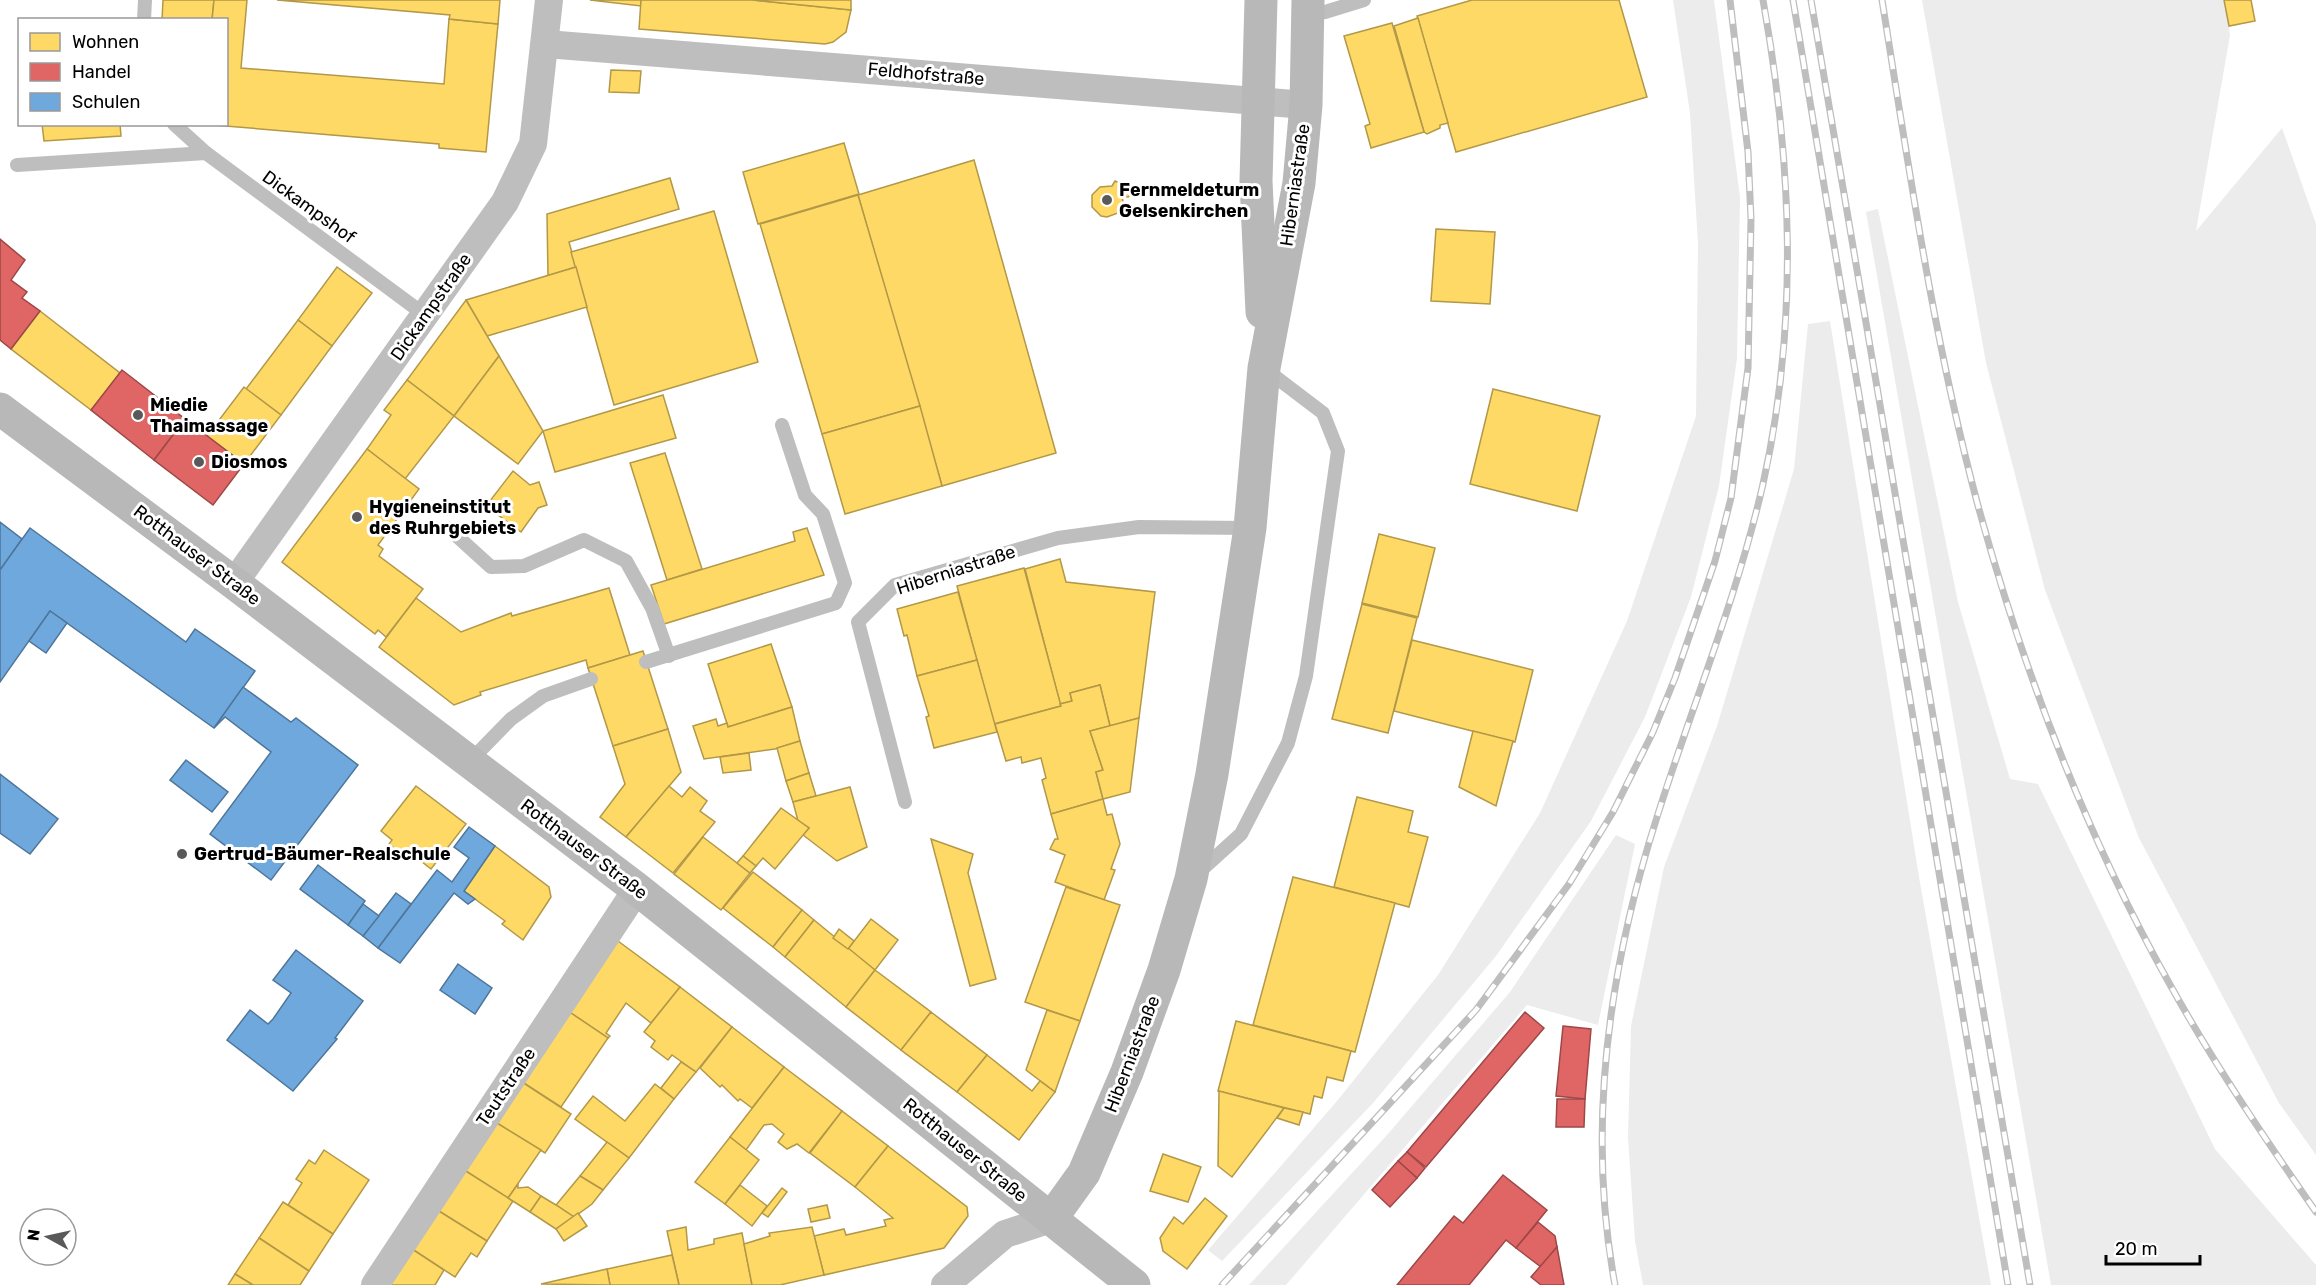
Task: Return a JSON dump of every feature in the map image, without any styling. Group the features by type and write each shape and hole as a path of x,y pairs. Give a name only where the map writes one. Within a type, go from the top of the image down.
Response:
{"main road":[{"name":"Hiberniastraße","path":"1262,0 1256,181 1264,368"},
{"name":"Hiberniastraße","path":"1051,1219 1084,1173 1123,1082 1164,970 1191,879 1212,774 1250,528 1264,368 1299,183 1306,105 1307,7"},
{"name":"Rotthauser Straße","path":"7,418 234,583 637,890 1134,1285"}],"street":[{"name":"Dickampstraße","path":"234,583 505,202 533,144 546,44 549,0"},
{"name":"Feldhofstraße","path":"546,44 1306,105"},
{"name":"Teutstraße","path":"375,1285 637,890"},
{"path":"945,1285 1005,1234 1051,1219"}],"lane":[{"path":"144,18 145,0"},
{"path":"1307,7 1365,0"},
{"name":"Dickampshof","path":"176,126 206,153 425,315"},
{"path":"17,165 206,153"},
{"path":"1191,879 1241,834 1288,744 1306,676 1338,451 1323,414 1264,368"},
{"path":"646,662 837,603 844,583 842,573 823,514 805,495 782,424"},
{"name":"Hiberniastraße","path":"905,802 858,622 895,585 1058,538 1139,527 1250,528"},
{"path":"448,528 491,567 524,566 584,540 626,561 652,608 669,656"},
{"path":"469,762 511,719 543,696 591,679"}],"shaded area":[{"path":"1673,0 1714,0 1740,197 1737,358 1719,486 1691,597 1645,717 1591,821 1496,956 1373,1103 1222,1261 1208,1250 1337,1101 1438,975 1540,813 1627,621 1696,416 1698,244 1690,113"},
{"path":"1922,0 2224,0 2230,35 2196,231 2282,128 2316,224 2316,1155 2279,1103 2139,838 2045,590 1986,363"},
{"path":"1878,209 1958,602 2010,779 2038,784 2215,1149 2316,1265 2316,1285 2051,1285 1866,212"},
{"path":"1830,321 1919,877 1991,1285 1643,1285 1635,1241 1628,1138 1631,1026 1664,867 1717,726 1794,469 1808,324"},
{"path":"1616,835 1635,844 1598,1025 1527,1005 1286,1285 1249,1285 1387,1135 1510,992"}],"building: Wohnen":[{"path":"163,0 214,0 212,18 162,18"},
{"path":"214,0 247,0 241,68 444,84 449,19 498,24 486,152 439,148 439,144 225,126 228,126 228,18 212,18"},
{"path":"277,0 500,0 498,24 449,19 450,15"},
{"path":"590,0 641,0 641,6"},
{"path":"641,0 753,0 851,10 846,32 833,42 825,44 639,29"},
{"path":"753,0 851,0 851,10"},
{"path":"1472,0 1619,0 1647,97 1456,152 1417,16"},
{"path":"2224,0 2251,0 2255,21 2229,26"},
{"path":"1418,18 1448,123 1440,125 1440,128 1427,134 1424,132 1394,26"},
{"path":"1392,23 1424,132 1371,148 1365,126 1370,124 1344,36"},
{"path":"611,70 641,71 639,93 609,92"},
{"path":"42,126 120,126 121,136 44,141"},
{"path":"844,143 859,194 758,224 743,172"},
{"path":"974,160 1056,453 942,486 858,195"},
{"path":"670,178 679,209 569,242 576,267 548,276 547,214"},
{"name":"Fernmeldeturm Gelsenkirchen","path":"1115,181 1130,188 1133,194 1128,197 1122,196 1123,202 1118,213 1107,217 1101,216 1092,207 1092,195 1100,187 1112,186"},
{"path":"858,195 920,406 822,434 760,224"},
{"path":"714,211 758,362 614,405 571,252"},
{"path":"1436,229 1495,232 1490,304 1431,301"},
{"path":"337,267 372,293 332,346 298,320"},
{"path":"576,267 587,307 487,336 466,300"},
{"path":"466,300 499,356 454,416 407,380"},
{"path":"40,311 120,373 91,410 11,349"},
{"path":"298,320 332,346 281,415 246,389"},
{"path":"499,356 543,431 518,464 454,416"},
{"path":"407,380 454,416 405,479 367,449 391,415 384,410"},
{"path":"244,387 281,415 244,464 207,436"},
{"path":"1493,389 1600,416 1577,511 1470,484"},
{"path":"663,395 676,438 555,472 543,431"},
{"path":"920,406 942,486 845,514 822,434"},
{"name":"Hygieneinstitut des Ruhrgebiets","path":"367,449 419,489 378,545 383,549 379,556 423,589 386,637 378,630 375,634 282,562"},
{"path":"665,453 702,569 667,580 630,463"},
{"path":"513,471 530,485 539,482 547,505 538,508 521,532 486,506"},
{"path":"807,528 824,575 664,624 651,585 795,541 793,532"},
{"path":"1379,534 1435,548 1418,617 1362,603"},
{"path":"1060,559 1066,582 1155,592 1139,718 1110,726 1100,685 1070,693 1072,701 1060,704 1025,569"},
{"path":"1024,568 1061,706 994,724 957,586"},
{"path":"609,588 630,655 588,668 586,660 480,692 481,695 454,705 379,647 416,598 461,632 511,613 512,616"},
{"path":"958,592 977,660 917,676 907,635 904,636 897,609"},
{"path":"1362,604 1417,618 1388,733 1332,719"},
{"path":"1412,640 1533,670 1515,742 1394,711"},
{"path":"771,644 792,707 728,727 708,664"},
{"path":"643,651 668,729 613,746 588,668"},
{"path":"977,660 997,732 934,748 926,717 929,716 917,676"},
{"path":"1100,685 1110,726 1090,731 1103,770 1096,772 1103,799 1051,814 1042,780 1046,778 1041,758 1022,763 1021,757 1006,761 995,724 1061,706 1060,704 1072,701 1070,693"},
{"path":"792,707 800,741 775,749 704,759 693,726 716,719 718,726 727,723 728,727"},
{"path":"1139,718 1130,792 1103,799 1096,772 1103,770 1090,731"},
{"path":"668,729 681,772 626,837 600,817 625,784 613,746"},
{"path":"1473,731 1513,741 1496,806 1459,787"},
{"path":"800,741 809,773 786,781 777,748"},
{"path":"749,753 751,770 723,773 720,757"},
{"path":"809,773 816,796 793,802 786,781"},
{"path":"416,786 466,824 431,869 412,854 408,859 389,844 392,840 381,831"},
{"path":"669,786 682,797 690,787 707,801 700,811 715,822 673,873 626,837"},
{"path":"850,787 867,847 837,861 803,835 809,828 798,821 793,802"},
{"path":"1357,797 1413,811 1408,832 1428,837 1409,907 1334,887"},
{"path":"1103,799 1107,815 1112,814 1120,844 1111,869 1115,870 1104,900 1055,882 1065,855 1050,849 1055,839 1058,839 1051,814"},
{"path":"781,808 809,828 775,869 763,858 756,866 743,856"},
{"path":"703,837 750,873 721,910 674,874"},
{"path":"931,839 973,854 968,873 996,979 970,986"},
{"path":"495,846 549,887 551,897 523,940 502,924 505,921 464,891"},
{"path":"743,856 756,866 750,873 737,863"},
{"path":"753,872 802,910 773,947 723,908"},
{"path":"1293,877 1395,903 1355,1052 1253,1025"},
{"path":"1066,887 1120,905 1080,1021 1025,1002"},
{"path":"802,910 814,920 785,957 773,947"},
{"path":"871,919 898,940 875,970 848,949"},
{"path":"814,920 875,970 846,1007 785,957"},
{"path":"839,929 854,941 848,949 833,938"},
{"path":"618,941 680,987 651,1023 626,1003 606,1033 610,1036 608,1038 565,1009"},
{"path":"875,970 931,1012 901,1050 846,1007"},
{"path":"680,987 732,1027 696,1072 672,1055 668,1060 651,1047 655,1041 644,1032"},
{"path":"565,1009 608,1038 561,1107 519,1080"},
{"path":"1047,1010 1080,1021 1055,1092 1026,1070"},
{"path":"931,1012 987,1055 957,1092 901,1050"},
{"path":"1236,1021 1351,1051 1343,1081 1327,1077 1322,1098 1314,1096 1310,1114 1218,1091"},
{"path":"732,1027 784,1067 752,1108 740,1099 738,1101 700,1068"},
{"path":"987,1055 1032,1091 1040,1081 1055,1092 1019,1140 957,1092"},
{"path":"681,1062 696,1072 674,1099 661,1088"},
{"path":"784,1067 842,1111 809,1153 797,1144 787,1149 778,1142 784,1134 772,1124 764,1125 746,1150 730,1137"},
{"path":"519,1080 571,1114 545,1153 492,1120"},
{"path":"655,1084 674,1099 629,1158 575,1119 593,1096 625,1121"},
{"path":"1219,1091 1284,1108 1232,1177 1218,1166"},
{"path":"1284,1108 1303,1112 1299,1125 1277,1118"},
{"path":"842,1111 888,1146 855,1187 810,1153"},
{"path":"492,1120 541,1150 508,1198 461,1168"},
{"path":"730,1137 759,1160 725,1204 695,1182"},
{"path":"607,1142 629,1158 603,1190 580,1176"},
{"path":"888,1146 967,1207 968,1216 944,1248 824,1275 814,1236 844,1229 846,1235 886,1226 884,1220 893,1218 855,1187"},
{"path":"324,1150 369,1180 333,1234 288,1205 302,1183 296,1179 309,1160 315,1164"},
{"path":"1163,1154 1201,1167 1188,1202 1150,1191"},
{"path":"461,1168 513,1201 487,1241 434,1208"},
{"path":"580,1176 603,1190 592,1204 574,1217 556,1205"},
{"path":"518,1184 518,1188 528,1187 541,1196 530,1212 508,1198"},
{"path":"740,1185 767,1206 752,1226 725,1204"},
{"path":"782,1188 787,1192 768,1217 762,1213"},
{"path":"541,1196 574,1217 556,1229 530,1212"},
{"path":"1205,1198 1227,1216 1187,1269 1163,1251 1160,1238 1174,1217 1183,1224"},
{"path":"283,1202 333,1234 309,1271 259,1238"},
{"path":"827,1205 830,1218 811,1222 808,1209"},
{"path":"434,1208 487,1241 477,1257 471,1253 455,1277 409,1247"},
{"path":"578,1213 587,1226 564,1241 556,1229"},
{"path":"686,1227 688,1250 714,1244 714,1239 742,1233 752,1285 679,1285 667,1231"},
{"path":"812,1227 824,1275 780,1285 752,1285 744,1244 770,1236 769,1233"},
{"path":"259,1238 309,1271 300,1285 253,1285 235,1274"},
{"path":"409,1247 444,1270 435,1285 385,1285"},
{"path":"672,1255 679,1285 610,1285 607,1269"},
{"path":"607,1269 610,1285 541,1284"},
{"path":"235,1274 253,1285 228,1285"}],"building: Handel":[{"path":"0,239 25,260 11,280 27,292 22,298 40,311 11,349 0,340"},
{"name":"Miedie Thaimassage","path":"122,370 185,419 154,460 91,410"},
{"name":"Diosmos","path":"185,419 244,464 213,505 154,460"},
{"path":"1525,1012 1544,1028 1426,1167 1407,1152"},
{"path":"1563,1026 1591,1029 1585,1099 1556,1096"},
{"path":"1557,1099 1585,1099 1584,1127 1556,1127"},
{"path":"1407,1152 1425,1168 1417,1178 1398,1161"},
{"path":"1398,1161 1417,1178 1390,1207 1372,1190"},
{"path":"1503,1175 1547,1210 1516,1248 1506,1240 1469,1285 1397,1285 1454,1216 1463,1223"},
{"path":"1538,1222 1555,1236 1557,1247 1541,1267 1516,1248"},
{"path":"1557,1247 1564,1285 1541,1285 1531,1277"}],"building: Schulen":[{"path":"0,522 22,539 0,570"},
{"path":"30,528 186,642 195,629 255,671 214,728 50,611 0,682 0,570"},
{"path":"50,611 67,623 46,653 29,641"},
{"path":"243,687 291,722 296,718 358,765 271,880 210,834 271,752 225,717 214,728"},
{"path":"186,760 228,792 212,812 170,780"},
{"path":"0,774 58,819 30,854 0,833"},
{"path":"469,827 495,846 464,891 475,899 468,904 454,893 400,963 378,948 437,870 452,882 469,858 454,847"},
{"path":"318,865 365,901 348,925 300,889"},
{"path":"396,893 411,904 378,948 363,936"},
{"path":"363,904 379,916 363,936 348,925"},
{"path":"296,950 363,1001 335,1038 337,1039 293,1091 227,1040 250,1010 268,1024 273,1019 291,993 273,980"},
{"path":"458,964 492,988 475,1014 440,990"}],"railway":[{"path":"1222,1285 1476,1010 1569,884 1613,812 1653,732 1675,678 1715,561 1731,498 1748,368 1751,219 1748,152 1730,0"},
{"path":"1615,1285 1607,1226 1603,1167 1603,1107 1607,1048 1615,990 1640,874 1727,610 1752,526 1775,423 1782,363 1787,242 1785,182 1773,61 1763,0"},
{"path":"1793,0 2008,1285"},
{"path":"1811,0 2030,1285"},
{"path":"1882,0 1912,189 1947,378 1977,502 2035,687 2109,866 2168,981 2220,1069 2316,1212"}],"place":[{"name":"Fernmeldeturm Gelsenkirchen","path":"1107,200"},
{"name":"Miedie Thaimassage","path":"138,415"},
{"name":"Diosmos","path":"199,462"},
{"name":"Hygieneinstitut des Ruhrgebiets","path":"357,517"},
{"name":"Gertrud-Bäumer-Realschule","path":"182,854"}]}
